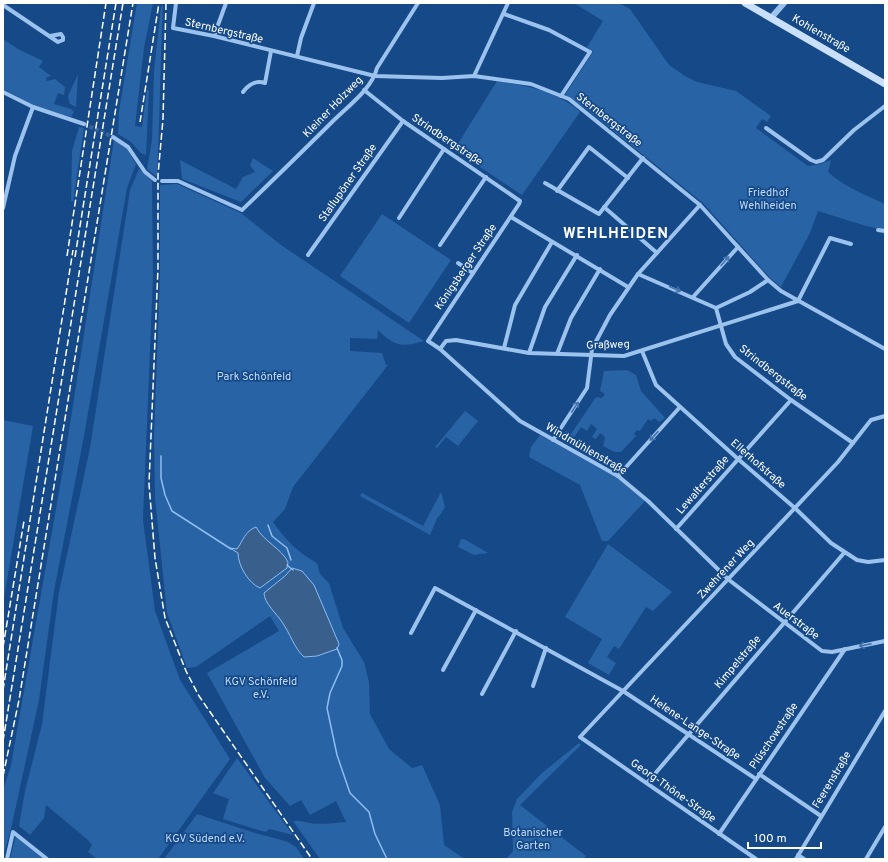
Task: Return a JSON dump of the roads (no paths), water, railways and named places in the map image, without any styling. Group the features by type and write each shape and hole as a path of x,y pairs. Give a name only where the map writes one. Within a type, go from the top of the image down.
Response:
{"main road":[{"name":"Kohlenstraße","path":"745,3 885,84"}],"street":[{"name":"Sternbergstraße","path":"176,3 173,28 214,36 375,76 474,76 531,84 569,99 700,205 768,280 798,301 885,349"},
{"path":"214,36 226,3"},
{"path":"297,56 303,30 314,3"},
{"name":"Kleiner Holzweg","path":"162,181 178,181 242,210 300,155 364,90 375,76 377,68 418,3"},
{"path":"474,76 508,3"},
{"path":"771,18 784,3"},
{"path":"3,5 50,36"},
{"path":"504,14 549,30 590,52 561,96"},
{"name":"Sternbergstraße","path":"244,92 248,87 255,83 265,83 271,51"},
{"name":"Strindbergstraße","path":"364,90 403,121 518,199 519,204"},
{"path":"3,92 33,107 84,124"},
{"path":"766,128 816,162 822,160 854,130 885,106"},
{"path":"3,208 4,194 15,156 33,107"},
{"name":"Stallupöner Straße","path":"308,255 403,121"},
{"path":"113,137 128,147 145,172 154,180"},
{"path":"557,191 589,147 628,178"},
{"path":"399,218 444,149"},
{"path":"545,183 599,214 643,158"},
{"path":"440,245 486,177"},
{"name":"Königsberger Straße","path":"428,340 519,204"},
{"path":"553,440 588,388 591,355 596,338 628,287 638,274 700,205"},
{"path":"604,207 657,253"},
{"path":"511,217 552,242 577,255 628,287"},
{"path":"878,230 885,231"},
{"path":"798,301 830,238 851,244"},
{"path":"504,348 515,305 552,242"},
{"path":"693,297 738,247"},
{"path":"529,352 545,307 577,255"},
{"path":"458,262 473,273"},
{"path":"557,354 571,318 600,269"},
{"path":"638,274 716,308 750,292 768,280"},
{"name":"Graßweg","path":"440,349 446,341 456,340 529,352 624,356 798,301"},
{"name":"Strindbergstraße","path":"716,308 726,344 735,357 791,400 853,443"},
{"name":"Windmühlenstraße","path":"428,340 520,421 618,476 648,501 729,580"},
{"name":"Ellerhofstraße","path":"642,351 656,385 796,509 832,544 857,560 868,562 885,560"},
{"name":"Lewalterstraße","path":"676,529 791,400"},
{"path":"618,476 680,407"},
{"name":"Zwehrener Weg","path":"580,737 796,509 871,420 885,416"},
{"name":"Kimpelstraße","path":"647,783 783,622 844,553"},
{"name":"Auerstraße","path":"729,580 822,651 832,652 885,641"},
{"name":"Helene-Lange-Straße","path":"410,633 435,588 516,631 623,691 756,779"},
{"path":"444,670 476,610"},
{"path":"482,694 516,631"},
{"path":"533,686 546,648"},
{"name":"Plüschowstraße","path":"719,834 845,649"},
{"name":"Feerenstraße","path":"797,857 885,710"},
{"name":"Georg-Thöne-Straße","path":"580,737 756,859"},
{"path":"759,774 821,816"},
{"path":"866,859 885,827"},
{"path":"7,859 13,832 47,859"},
{"path":"797,857 804,859"}],"waterway":[{"path":"161,456 161,478 165,495 172,511 231,549"},
{"path":"268,525 272,536 287,548 291,560"},
{"path":"287,565 293,570"},
{"path":"337,648 342,660 342,666 330,693 327,708 337,755 350,793 369,812 375,834 387,859"}],"tunnel":[{"path":"84,124 113,137"}],"railway":[{"path":"67,256 106,3"},
{"path":"75,257 116,3"},
{"path":"3,741 123,3"},
{"path":"3,776 19,700 133,3"},
{"path":"140,122 159,3"},
{"path":"166,3 163,119 158,175 158,268 149,484 155,558 165,618 186,671 199,696 312,859"},
{"path":"3,690 73,250"},
{"path":"3,647 24,521"}],"district":[{"name":"WEHLHEIDEN","path":"616,234"}],"park label":[{"name":"Friedhof Wehlheiden","path":"768,199"},
{"name":"Park Schönfeld","path":"254,377"},
{"name":"KGV Schönfeld e.V.","path":"261,688"},
{"name":"KGV Südend e.V.","path":"205,839"},
{"name":"Botanischer Garten","path":"533,839"}]}
